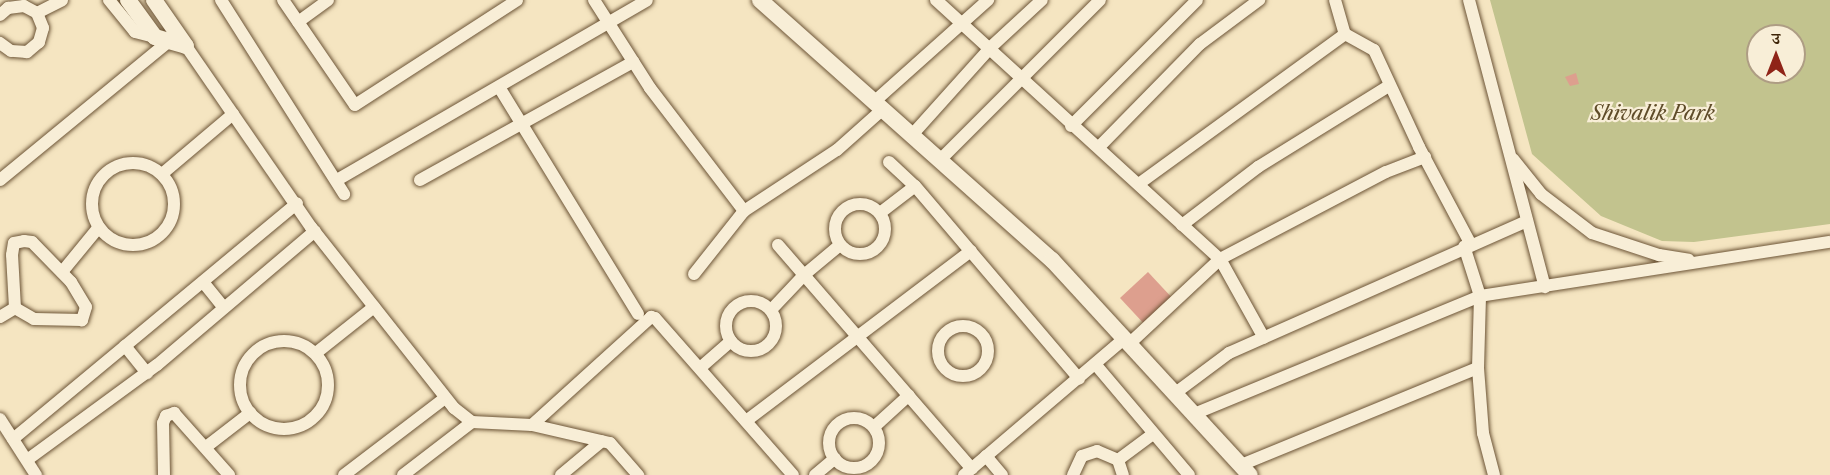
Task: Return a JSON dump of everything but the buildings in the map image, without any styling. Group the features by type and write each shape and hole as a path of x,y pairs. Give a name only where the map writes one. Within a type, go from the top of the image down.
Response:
{"street":[{"path":"0,15 16,5 37,13 63,0"},
{"path":"109,0 135,32 186,46"},
{"path":"128,0 162,39"},
{"path":"154,0 315,231 445,398 472,422 532,425 610,443 638,475"},
{"path":"221,0 345,194"},
{"path":"283,0 355,105 517,0"},
{"path":"298,22 328,0"},
{"path":"594,0 633,62 685,137 744,211"},
{"path":"337,180 647,0"},
{"path":"760,0 1052,260 1246,470 1478,368"},
{"path":"936,0 1023,76 1071,126 1140,183 1220,259 1264,338"},
{"path":"694,273 744,211 837,150 879,105 988,0"},
{"path":"912,135 991,47 1042,0"},
{"path":"940,160 1100,0"},
{"path":"1071,126 1197,0"},
{"path":"1099,147 1200,44 1258,0"},
{"path":"1335,0 1345,34 1374,50 1467,244 1480,296 1478,368 1483,433 1494,475"},
{"path":"1469,0 1545,287"},
{"path":"1,47 19,53 34,48 42,35 37,13"},
{"path":"1140,183 1345,34"},
{"path":"0,180 162,39"},
{"path":"420,180 633,62"},
{"path":"1182,225 1258,167 1390,85"},
{"path":"499,87 638,314"},
{"path":"162,174 233,114"},
{"path":"1510,156 1541,194 1592,233 1659,255 1700,262"},
{"path":"778,245 909,395 968,472 1127,341 1220,259 1386,172 1425,158"},
{"path":"889,162 915,186 1079,379"},
{"path":"138,163 162,174 170,184 174,202 171,221 164,231 143,244 130,245 107,236 99,226 92,201 102,177 112,168 138,163"},
{"path":"879,213 915,186"},
{"path":"13,439 297,203"},
{"path":"865,204 879,213 884,236 876,249 853,253 840,245 834,228 841,212 848,207 865,204"},
{"path":"1174,394 1229,353 1467,244 1527,221"},
{"path":"62,272 99,226"},
{"path":"27,460 147,373 315,231"},
{"path":"1194,414 1480,296 1830,242"},
{"path":"14,243 32,243 62,272 86,307 82,320 34,319 15,308 14,243"},
{"path":"771,310 804,275 840,245"},
{"path":"746,421 971,251"},
{"path":"203,282 224,308"},
{"path":"747,301 771,310 776,324 767,345 752,351 731,341 725,325 732,309 747,301"},
{"path":"316,353 374,307"},
{"path":"0,317 15,308"},
{"path":"532,425 651,317 660,321 793,475"},
{"path":"954,328 977,330 987,343 987,360 975,373 958,376 939,360 938,345 954,328"},
{"path":"289,340 316,353 327,372 328,393 314,418 302,426 274,428 250,413 239,385 249,357 260,347 289,340"},
{"path":"700,368 731,341"},
{"path":"125,346 147,373"},
{"path":"1096,365 1189,475"},
{"path":"874,427 909,395"},
{"path":"344,475 445,398"},
{"path":"164,475 166,416 174,413 180,416 229,475"},
{"path":"206,447 250,413"},
{"path":"851,418 874,427 880,441 870,462 856,468 835,458 829,442 835,426 851,418"},
{"path":"0,420 36,475"},
{"path":"404,475 472,422"},
{"path":"1118,460 1153,434"},
{"path":"561,475 602,441"},
{"path":"1073,475 1077,462 1089,452 1105,452 1118,460 1123,475"},
{"path":"987,456 1002,475"},
{"path":"815,475 835,458"}],"green space":[{"name":"Shivalik Park","path":"1490,0 1830,0 1830,224 1694,242 1662,241 1601,216 1532,154"}]}
